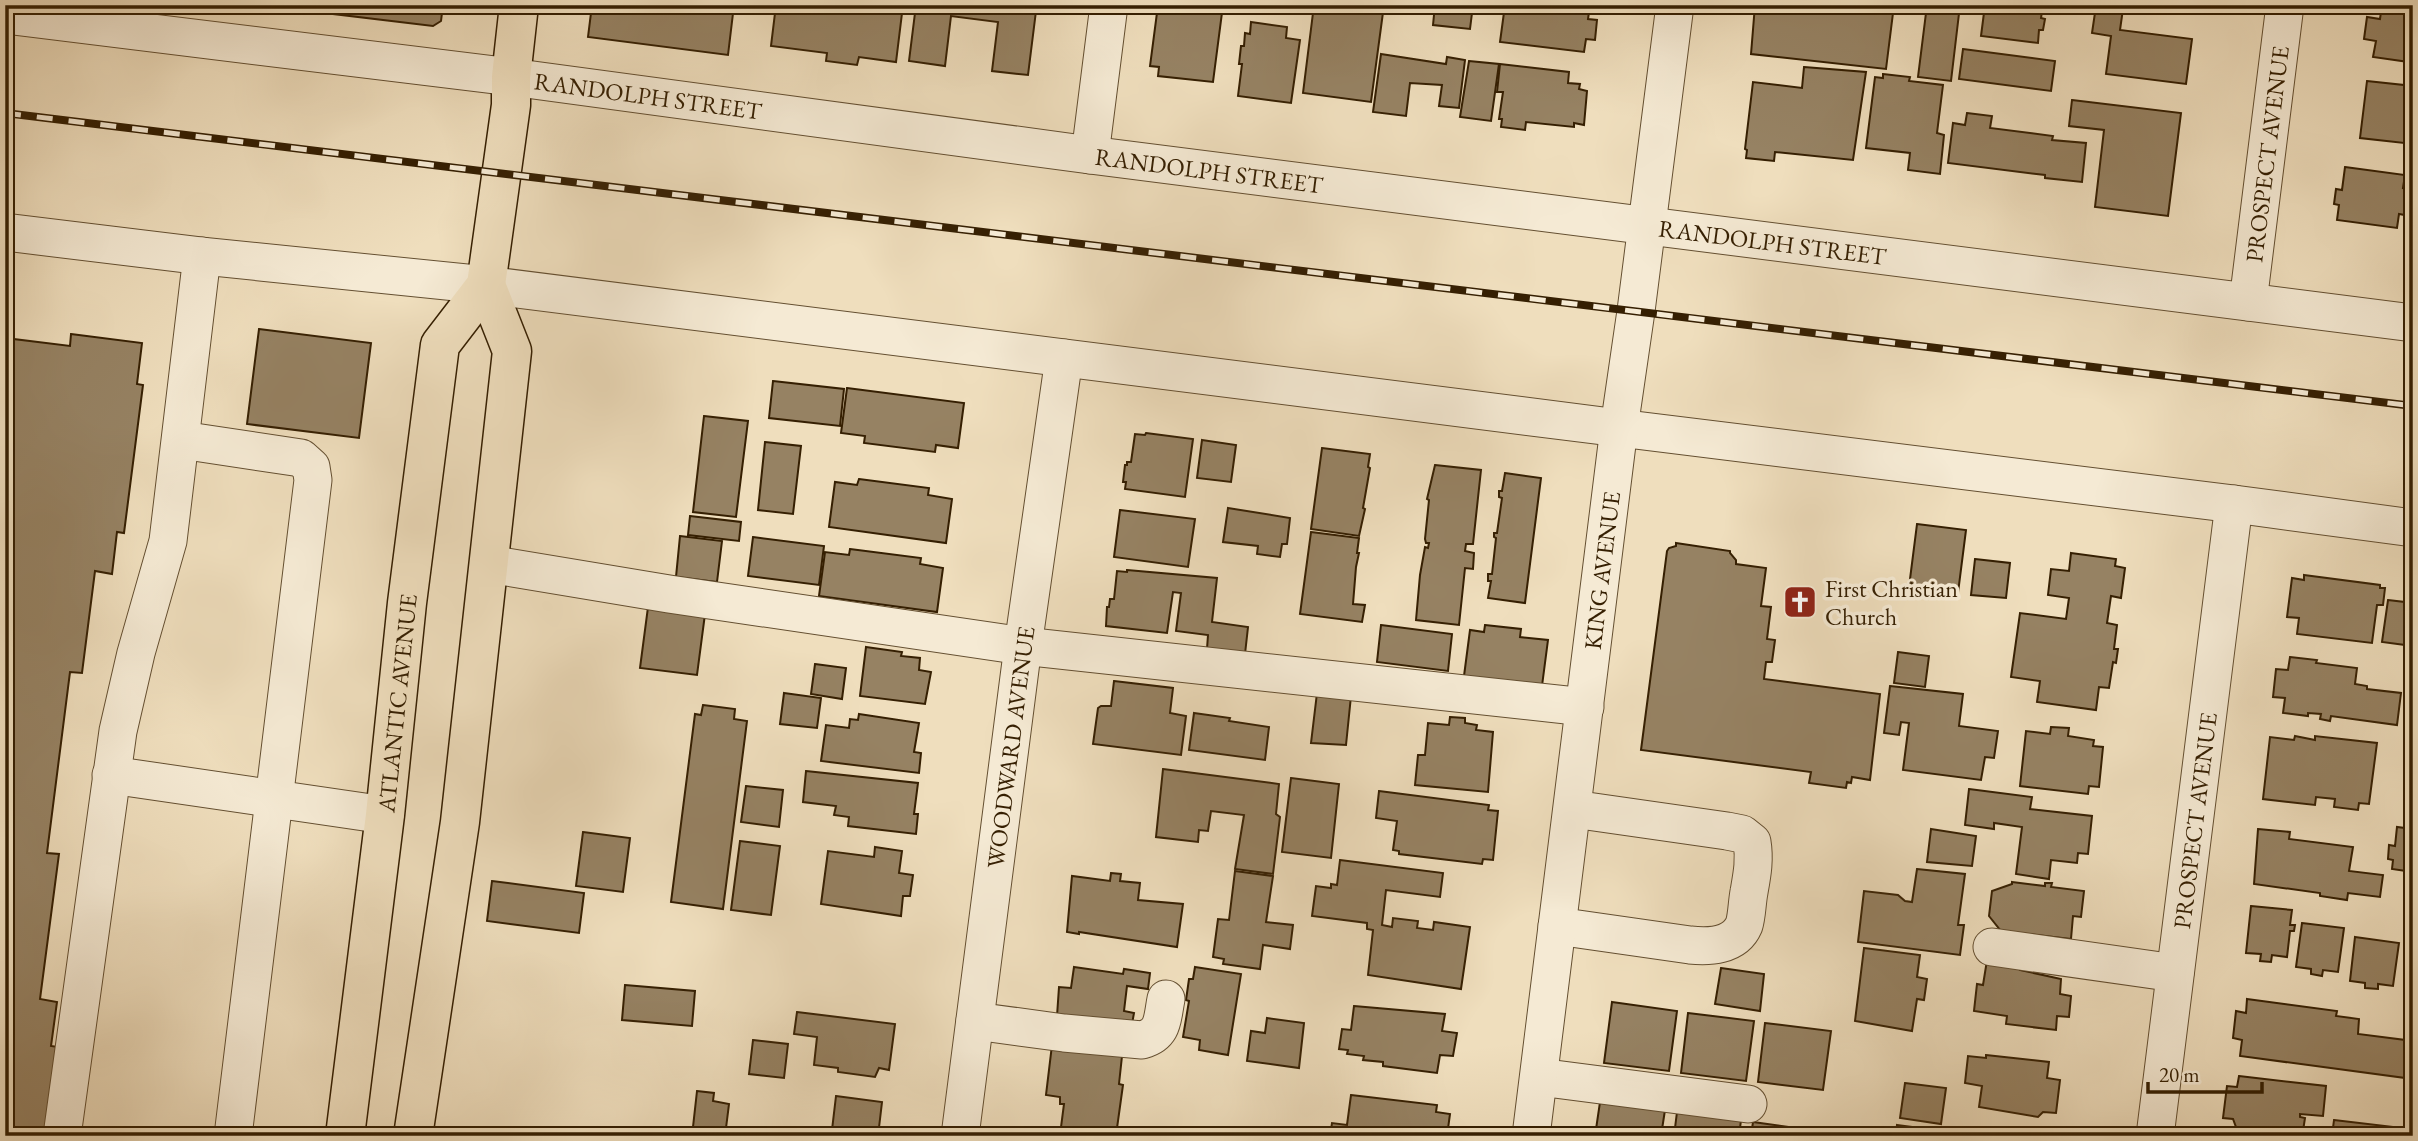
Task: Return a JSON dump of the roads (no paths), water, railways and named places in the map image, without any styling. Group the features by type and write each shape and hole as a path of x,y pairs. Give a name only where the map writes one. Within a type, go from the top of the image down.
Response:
{"main road":[{"name":"ATLANTIC AVENUE","path":"413,1136 460,822 512,351 486,285 511,91 519,5"},
{"name":"ATLANTIC AVENUE","path":"345,1136 386,816 407,603 440,345 486,285"}],"street":[{"path":"1090,155 1109,5"},
{"name":"KING AVENUE","path":"1531,1136 1619,428 1675,5"},
{"name":"PROSPECT AVENUE","path":"2248,302 2285,5"},
{"name":"RANDOLPH STREET","path":"5,15 150,19 511,91 1090,155 2413,323"},
{"path":"5,232 202,256 486,285 2413,528"},
{"path":"62,1136 111,775 136,653 168,541 202,256"},
{"name":"WOODWARD AVENUE","path":"960,1136 1023,646 1064,358"},
{"path":"181,440 301,458 311,467 313,480 233,1136"},
{"name":"PROSPECT AVENUE","path":"2155,1136 2234,504"},
{"path":"489,565 1023,646 1585,707"},
{"path":"111,775 386,816"},
{"path":"1558,926 1690,945 1710,947 1723,943 1735,937 1744,925 1755,860 1752,842 1742,834 1700,825 1573,809"},
{"path":"1992,947 2175,973"},
{"path":"975,1021 1142,1040 1154,1036 1159,1030 1166,999"},
{"path":"1539,1077 1748,1104"}],"railway":[{"path":"5,113 2413,406"}],"place":[{"name":"First Christian Church","path":"1800,602"}]}
